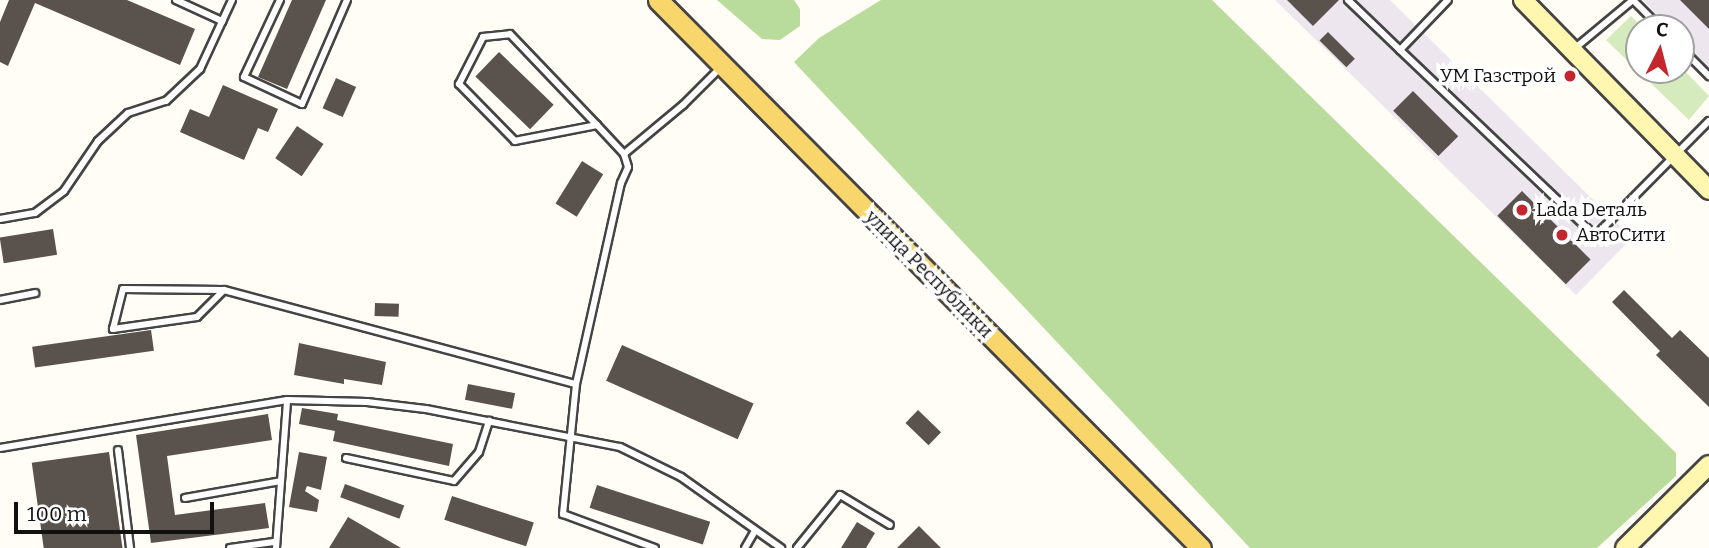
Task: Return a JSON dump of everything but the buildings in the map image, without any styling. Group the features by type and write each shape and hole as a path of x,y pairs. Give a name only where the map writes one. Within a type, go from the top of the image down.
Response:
{"main road":[{"name":"улица Республики","path":"658,0 1201,548"},
{"path":"1523,0 1709,190"},
{"path":"1625,548 1709,465"}],"lane":[{"path":"176,0 222,21"},
{"path":"0,219 36,213 64,191 98,141 128,113 166,101 200,69 232,0"},
{"path":"279,0 244,77 302,104 347,0"},
{"path":"1348,0 1595,236 1709,121"},
{"path":"1400,50 1448,0"},
{"path":"1572,50 1633,0 1647,14"},
{"path":"597,125 515,141 459,84 483,37 510,34 597,125 624,154 628,167 621,183 576,384 562,514 655,548"},
{"path":"1695,62 1709,76"},
{"path":"624,154 683,105 723,66"},
{"path":"224,290 197,317 113,329 123,289 224,290 576,384"},
{"path":"0,300 35,293"},
{"path":"230,548 275,545 287,400"},
{"path":"0,448 287,400 367,402 572,435 620,447 650,459 681,477 781,548"},
{"path":"346,458 454,481 479,452 489,421"},
{"path":"118,450 130,548"},
{"path":"186,498 281,481"},
{"path":"797,548 840,495 890,524"},
{"path":"745,548 755,531"}],"shaded area":[{"path":"1275,0 1390,0 1632,238 1576,295"},
{"path":"1643,0 1709,0 1709,73 1695,58 1695,14 1656,14"}],"green space":[{"path":"717,0 794,0 800,9 800,26 780,40 762,39"},
{"path":"881,0 1212,0 1676,453 1676,476 1597,548 1250,548 794,62 819,38"},
{"path":"1625,22 1625,58 1606,40"},
{"path":"1695,82 1709,96 1689,120 1652,84 1695,84"}],"place":[{"name":"УМ Газстрой","path":"1570,76"},
{"name":"Lada Dеталь","path":"1522,210"},
{"name":"АвтоСити","path":"1562,235"}]}
